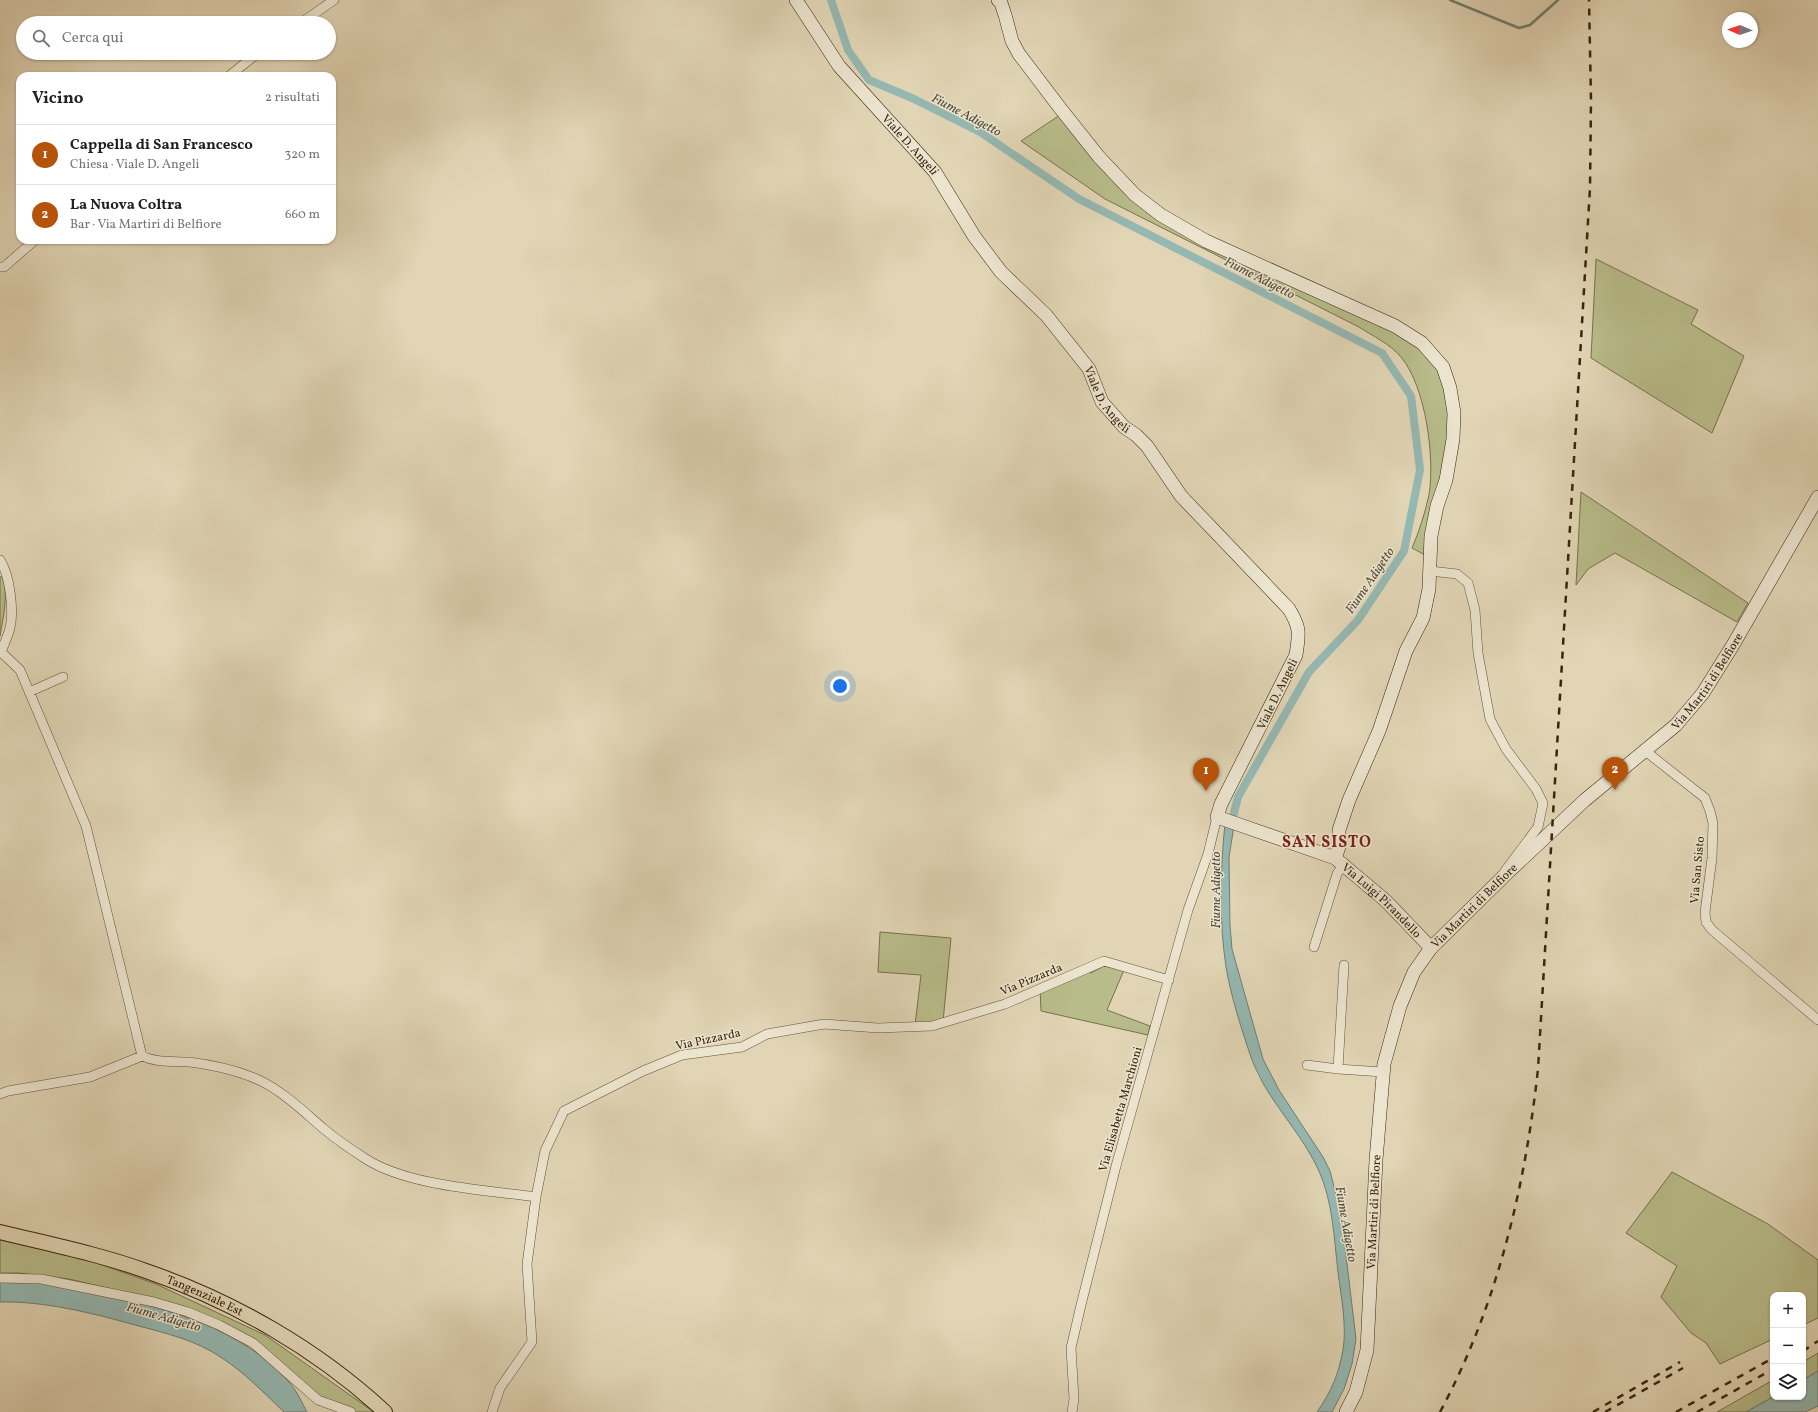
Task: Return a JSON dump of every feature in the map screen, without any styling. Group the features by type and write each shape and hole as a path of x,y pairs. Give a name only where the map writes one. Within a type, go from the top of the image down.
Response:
{"main road":[{"name":"Tangenziale Est","path":"0,1232 116,1261 153,1273 207,1294 284,1336 340,1375 385,1412"}],"street":[{"path":"311,16 334,0"},
{"name":"Viale D. Angeli","path":"796,0 839,66 935,172 974,236 1001,272 1046,315 1089,369 1102,402 1124,427 1136,435 1147,446 1181,496 1289,609 1298,623 1299,636 1296,655 1221,804 1221,818"},
{"path":"998,0 1003,9 1012,41 1019,54 1099,157 1135,194 1161,215 1206,241 1395,326 1422,343 1443,367 1450,388 1453,406 1453,439 1446,480 1437,506 1431,536 1429,589 1423,618 1406,651 1379,731 1349,800 1339,830 1338,847 1340,861 1314,947"},
{"path":"234,72 249,60"},
{"path":"0,267 4,267 30,244"},
{"name":"Via Martiri di Belfiore","path":"1346,1412 1356,1392 1367,1350 1376,1160 1384,1072 1391,1034 1400,1006 1414,972 1431,948 1504,876 1585,800 1676,725 1703,693 1818,497"},
{"path":"0,560 4,567 11,595 10,628 0,652 20,670 86,826 142,1056"},
{"path":"1430,571 1457,574 1468,583 1475,610 1478,653 1490,719 1506,748 1536,789 1543,803 1538,827 1505,869 1504,876"},
{"path":"29,692 63,677"},
{"name":"Via San Sisto","path":"1644,750 1705,798 1710,811 1713,823 1712,858 1705,912 1706,922 1712,930 1818,1020"},
{"name":"Via Luigi Pirandello","path":"1221,818 1340,861 1386,901 1431,948"},
{"name":"Via Elisabetta Marchioni","path":"1072,1412 1074,1399 1071,1348 1080,1305 1116,1166 1188,910 1221,818"},
{"name":"Via Pizzarda","path":"492,1412 500,1388 532,1342 527,1264 536,1197 545,1151 564,1111 643,1071 682,1055 742,1047 767,1034 824,1024 878,1028 932,1026 1005,1004 1104,962 1169,980"},
{"path":"1338,1069 1344,965"},
{"path":"0,1094 8,1091 90,1077 142,1056 152,1061 189,1062 231,1069 259,1080 281,1092 326,1131 368,1160 399,1176 536,1197"},
{"path":"1308,1065 1338,1069 1384,1072"},
{"path":"0,1278 41,1279 154,1302 188,1312 219,1325 253,1343 318,1400 351,1412"}],"green space":[{"path":"1060,115 1091,154 1169,217 1417,342 1440,366 1452,413 1427,556 1412,548 1426,509 1431,480 1431,462 1427,423 1417,386 1410,370 1397,352 1359,327 1105,199 1021,141"},
{"path":"1596,259 1698,310 1691,324 1744,356 1712,433 1591,358"},
{"path":"1581,492 1748,603 1737,622 1615,553 1588,569 1576,585"},
{"path":"2,576 5,598 0,636 0,577"},
{"path":"880,932 951,938 943,1022 915,1025 921,975 878,972"},
{"path":"1104,966 1124,970 1107,1010 1150,1026 1148,1035 1041,1011 1040,987 1085,968 1091,973"},
{"path":"1672,1172 1768,1224 1818,1260 1818,1318 1806,1324 1806,1292 1770,1292 1770,1340 1720,1364 1706,1343 1691,1333 1661,1297 1677,1266 1626,1233"},
{"path":"0,1240 83,1258 156,1284 265,1335 374,1412 355,1412 319,1398 256,1342 153,1299 69,1279 18,1273 0,1273"},
{"path":"1818,1353 1818,1371 1806,1378 1806,1364 1806,1360"},
{"path":"1770,1382 1770,1399 1746,1412 1717,1412"}],"water":[{"path":"1225,824 1234,826 1229,857 1230,925 1232,949 1263,1059 1279,1090 1323,1157 1330,1171 1341,1214 1356,1339 1352,1364 1344,1389 1332,1412 1317,1412 1327,1397 1337,1375 1344,1340 1343,1311 1330,1208 1324,1183 1319,1171 1300,1138 1264,1085 1252,1060 1234,1002 1226,967 1221,913 1221,878"},
{"path":"0,1281 33,1281 57,1285 149,1306 175,1313 201,1323 226,1334 271,1364 293,1386 307,1412 284,1412 239,1370 202,1346 158,1331 85,1312 34,1303 0,1302"},
{"path":"1818,1371 1818,1406 1805,1412 1746,1412 1770,1399 1770,1400 1806,1400 1806,1378"}],"waterway":[{"name":"Fiume Adigetto","path":"831,0 848,50 869,80 912,98 980,132 1079,199 1382,353 1411,396 1420,470 1404,551 1358,620 1309,672 1238,797 1231,825"},
{"path":"1450,0 1519,28 1530,25 1558,0"}],"railway":[{"path":"1440,1412 1460,1372 1478,1330 1506,1245 1525,1158 1538,1069 1590,188 1591,100 1589,0"},
{"path":"1806,1349 1818,1341"},
{"path":"1676,1412 1770,1360"},
{"path":"1593,1412 1680,1362"},
{"path":"1605,1412 1683,1368"},
{"path":"1697,1412 1770,1371"}],"place":[{"name":"La Nuova Coltra","path":"1615,790"},
{"name":"Cappella di San Francesco","path":"1206,791"}],"district":[{"name":"SAN SISTO","path":"1327,841"}]}
